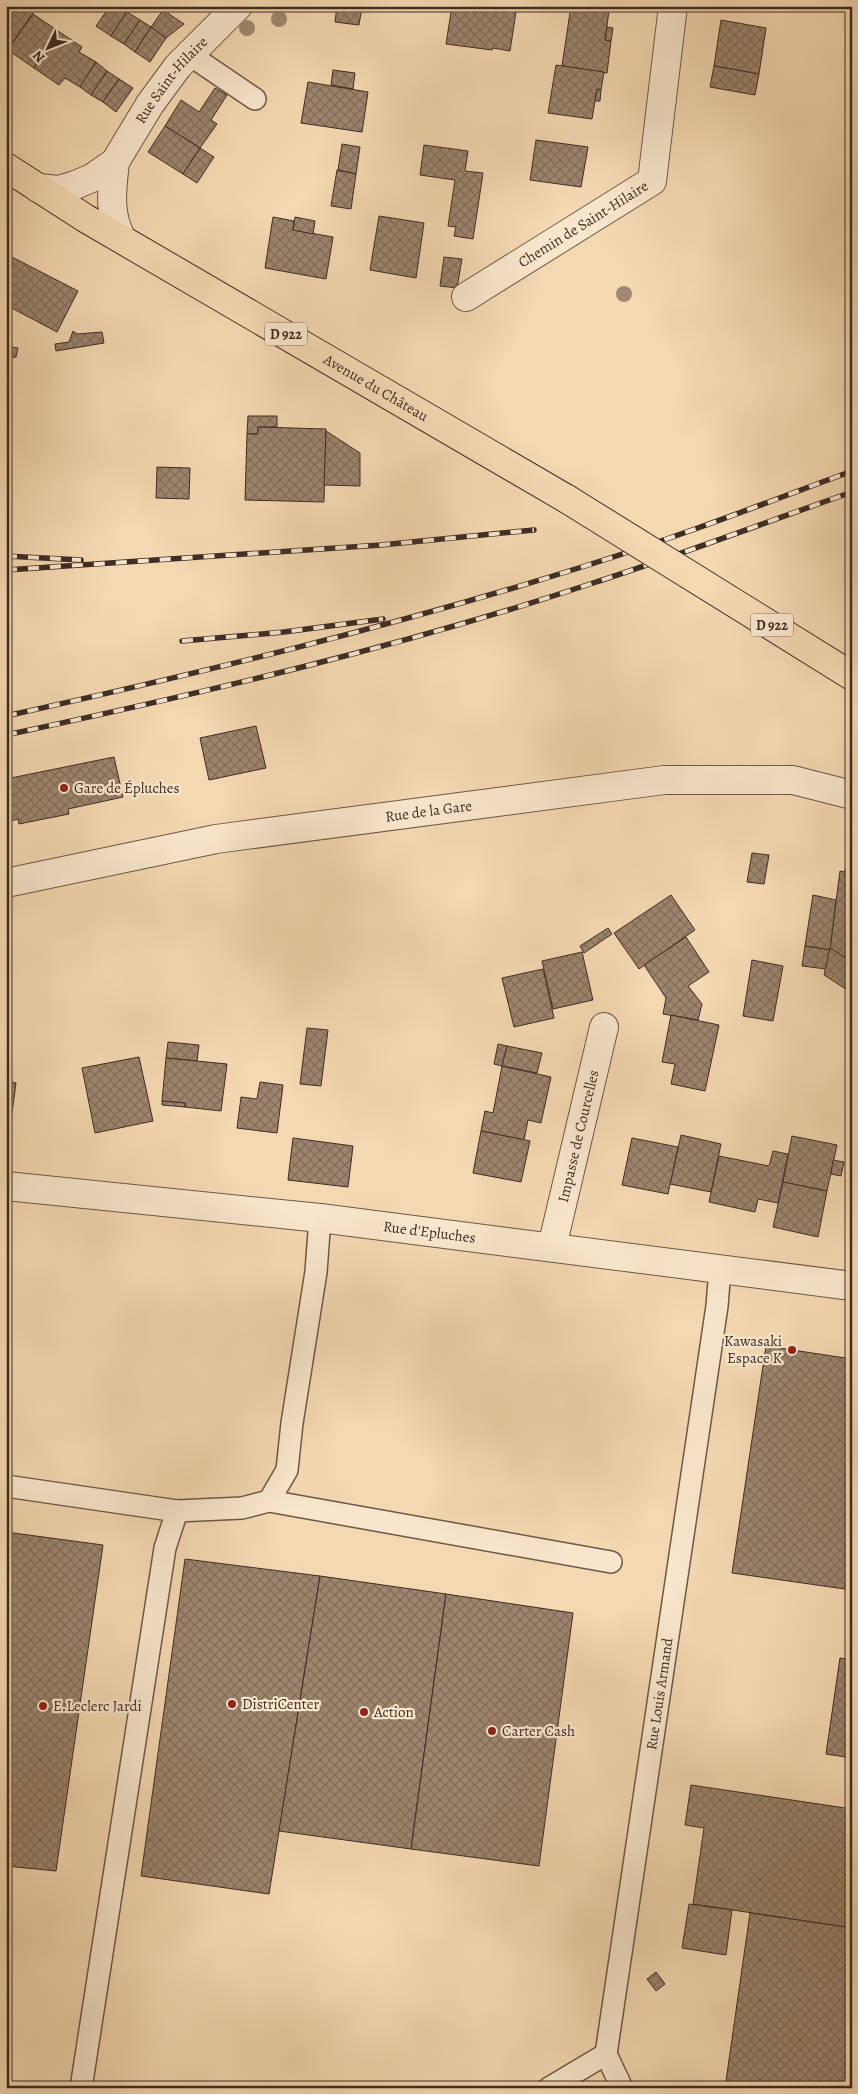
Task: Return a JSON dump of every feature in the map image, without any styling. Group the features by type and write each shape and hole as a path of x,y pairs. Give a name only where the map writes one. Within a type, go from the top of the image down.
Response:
{"main road":[{"name":"Avenue du Château","path":"6,168 122,239 567,499 852,676"}],"street":[{"name":"Rue Saint-Hilaire","path":"114,162 150,104 178,66 238,6"},
{"name":"Chemin de Saint-Hilaire","path":"466,297 652,181 673,6"},
{"path":"38,188 59,190 75,186 92,178 114,162"},
{"path":"114,162 112,208 114,226 122,239"},
{"name":"Rue de la Gare","path":"6,883 216,839 664,780 793,780 852,795"},
{"name":"Impasse de Courcelles","path":"552,1247 604,1026"},
{"name":"Rue d'Epluches","path":"6,1186 320,1218 852,1286"}],"lane":[{"path":"190,55 255,99"},
{"path":"269,1501 287,1470 292,1423 315,1280 320,1218"},
{"name":"Rue Louis Armand","path":"606,2054 717,1306 720,1269"},
{"path":"6,1486 177,1511 242,1508 269,1501 612,1562"},
{"path":"81,2088 165,1548 177,1511"},
{"path":"549,2088 606,2054 622,2088"}],"building":[{"path":"6,6 29,6 35,10 10,46 6,44"},
{"path":"110,6 119,6 127,12 111,36 96,26"},
{"path":"337,6 362,7 359,25 335,22"},
{"path":"452,6 481,8 481,6 494,6 498,7 498,9 516,12 510,51 446,44"},
{"path":"571,6 609,11 605,40 611,41 607,73 562,66"},
{"path":"163,10 184,24 166,38 151,27"},
{"path":"127,12 140,20 124,44 111,36"},
{"path":"33,14 58,31 34,68 8,50"},
{"path":"140,20 151,27 135,52 124,44"},
{"path":"721,20 766,28 759,74 714,66"},
{"path":"151,27 166,38 150,62 135,52"},
{"path":"607,27 613,28 611,41 605,40"},
{"path":"58,31 82,47 79,52 96,62 80,87 65,78 59,85 34,68"},
{"path":"96,62 107,71 91,95 80,87"},
{"path":"556,65 604,72 601,90 597,89 592,119 548,113"},
{"path":"714,66 759,74 755,95 710,87"},
{"path":"333,70 355,73 353,89 331,85"},
{"path":"107,71 119,79 103,102 91,95"},
{"path":"119,79 133,88 116,112 103,102"},
{"path":"308,82 368,92 362,132 301,123"},
{"path":"215,88 227,95 211,120 217,124 200,148 165,126 181,100 199,112"},
{"path":"597,89 601,90 600,101 595,101"},
{"path":"165,126 200,148 183,174 148,152"},
{"path":"536,140 588,147 581,187 530,180"},
{"path":"342,144 360,147 356,174 338,170"},
{"path":"424,145 468,151 465,171 483,173 473,239 454,236 456,227 448,226 455,180 420,175"},
{"path":"200,148 214,157 197,183 183,174"},
{"path":"337,170 356,174 351,209 331,206"},
{"path":"379,216 424,223 416,278 370,270"},
{"path":"273,217 294,221 293,230 333,237 326,279 265,268"},
{"path":"295,217 315,221 313,234 293,230"},
{"path":"6,254 78,291 57,332 6,305"},
{"path":"444,257 462,259 457,288 440,286"},
{"path":"73,331 77,334 102,332 104,343 56,351 55,344 69,342"},
{"path":"6,346 18,348 16,357 6,358"},
{"path":"248,416 277,416 277,427 258,427 258,434 247,434"},
{"path":"258,427 326,429 324,502 245,500 247,434 258,434"},
{"path":"326,431 360,453 360,486 324,485"},
{"path":"157,467 190,468 189,499 156,498"},
{"path":"256,726 266,768 209,780 200,738"},
{"name":"Gare de Épluches","path":"114,757 123,797 68,809 69,814 19,824 18,819 6,822 6,779"},
{"path":"752,853 769,855 764,884 747,882"},
{"path":"852,858 852,962 830,948 840,871 844,872"},
{"path":"671,895 695,930 639,969 614,933"},
{"path":"813,895 836,900 830,950 805,946"},
{"path":"608,928 612,934 584,953 580,946"},
{"path":"686,937 709,972 688,986 702,1004 698,1020 663,1014 666,998 644,965"},
{"path":"805,946 830,950 826,969 802,966"},
{"path":"830,948 852,962 852,993 824,975"},
{"path":"582,952 593,1000 553,1009 542,961"},
{"path":"752,960 783,966 773,1021 743,1016"},
{"path":"543,969 554,1018 514,1027 502,978"},
{"path":"671,1015 719,1025 705,1091 671,1084 675,1064 662,1062"},
{"path":"307,1028 328,1030 321,1086 300,1084"},
{"path":"168,1042 199,1045 197,1061 166,1058"},
{"path":"498,1044 507,1046 502,1066 494,1064"},
{"path":"507,1046 542,1053 537,1073 502,1066"},
{"path":"139,1057 153,1121 95,1133 82,1068"},
{"path":"166,1058 227,1064 221,1111 185,1107 185,1103 162,1101"},
{"path":"6,1061 10,1062 7,1081 16,1083 11,1121 6,1121"},
{"path":"502,1066 551,1077 541,1123 528,1120 524,1140 481,1131 485,1111 493,1113"},
{"path":"260,1082 283,1085 277,1133 237,1128 241,1097 257,1099"},
{"path":"162,1101 185,1103 185,1107 162,1105"},
{"path":"481,1131 530,1141 521,1182 473,1173"},
{"path":"681,1135 721,1144 711,1192 670,1184"},
{"path":"792,1136 837,1145 827,1191 783,1182"},
{"path":"293,1138 353,1146 348,1187 288,1180"},
{"path":"632,1138 678,1147 668,1194 622,1185"},
{"path":"773,1151 788,1154 778,1203 758,1199 755,1212 709,1202 719,1156 769,1166"},
{"path":"833,1160 844,1162 841,1176 831,1174"},
{"path":"783,1182 827,1191 818,1237 773,1227"},
{"path":"766,1346 852,1359 852,1590 732,1573"},
{"name":"E.Leclerc Jardi","path":"6,1532 103,1545 56,1871 6,1866"},
{"name":"DistriCenter","path":"185,1559 320,1576 269,1894 141,1876"},
{"name":"Action","path":"320,1576 446,1594 411,1849 279,1831"},
{"name":"Carter Cash","path":"446,1594 573,1613 539,1866 411,1849"},
{"path":"840,1658 852,1660 852,1758 826,1754"},
{"path":"691,1785 852,1809 852,1928 693,1904 704,1828 685,1825"},
{"path":"689,1904 732,1910 726,1955 682,1948"},
{"path":"750,1913 852,1928 852,2088 725,2088"},
{"path":"656,1972 665,1984 656,1991 647,1979"}],"railway":[{"path":"6,716 152,683 442,609 652,544 852,471"},
{"path":"6,735 154,703 448,628 626,572 852,492"},
{"path":"6,570 381,545 534,530"},
{"path":"6,556 81,560"},
{"path":"182,641 284,632 383,619"}],"place":[{"name":"Gare de Épluches","path":"64,788"},
{"name":"Kawasaki Espace K","path":"792,1350"},
{"name":"DistriCenter","path":"232,1704"},
{"name":"E.Leclerc Jardi","path":"43,1706"},
{"name":"Action","path":"364,1712"},
{"name":"Carter Cash","path":"492,1731"}]}
